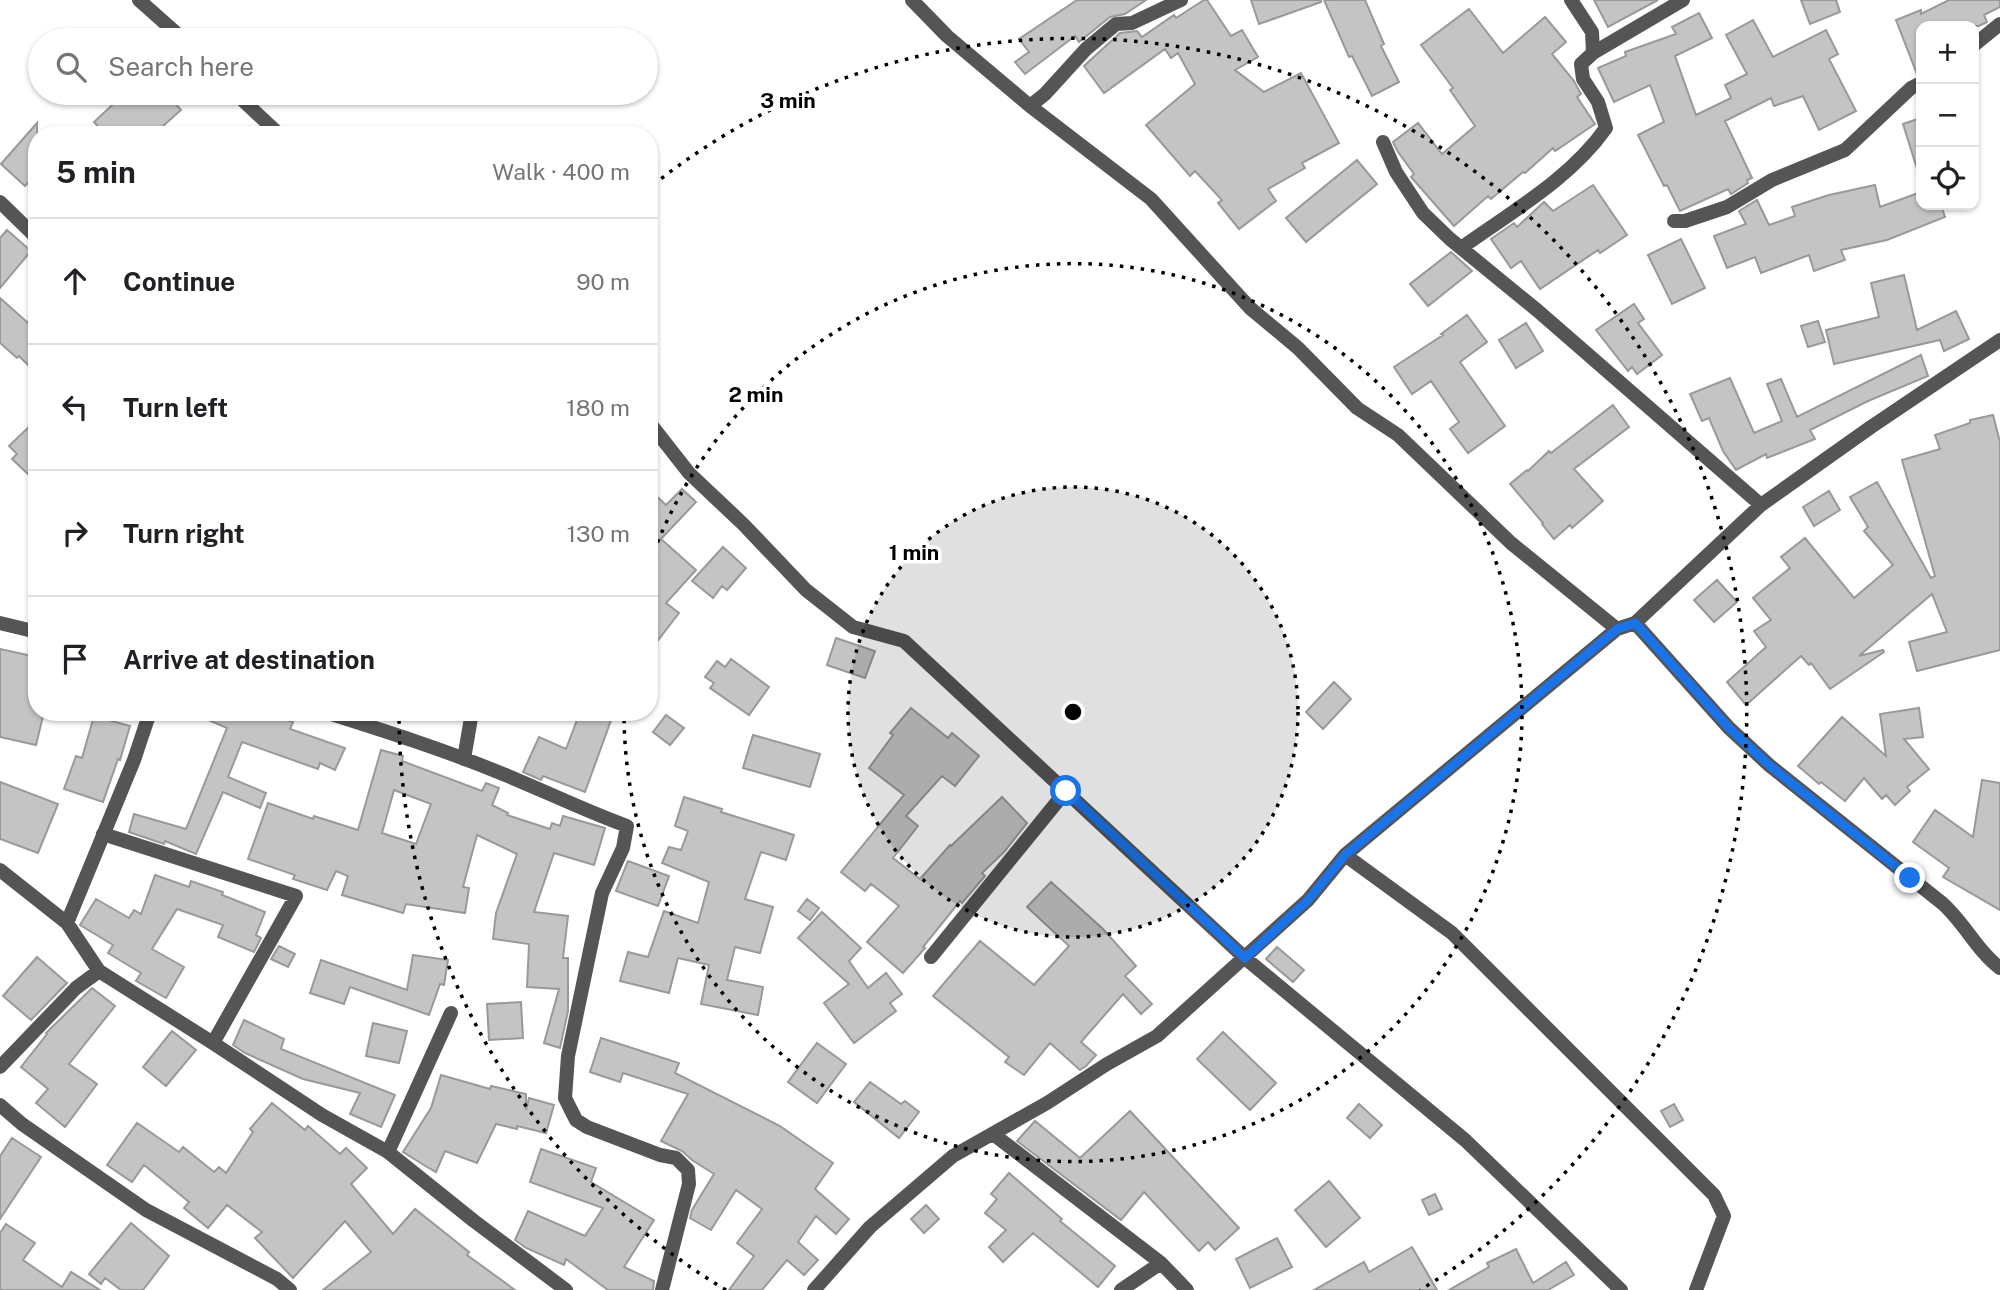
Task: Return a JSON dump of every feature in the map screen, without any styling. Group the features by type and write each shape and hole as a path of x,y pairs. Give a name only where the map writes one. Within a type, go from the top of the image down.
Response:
{"street":[{"path":"139,0 170,28"},
{"path":"912,0 947,36 1030,106 1151,199 1250,307 1298,348 1357,408 1398,435 1511,542 1617,629"},
{"path":"1030,106 1045,94 1086,48 1116,24 1132,23 1181,0"},
{"path":"1571,0 1592,32 1593,53"},
{"path":"1461,248 1566,173 1606,128 1598,102 1583,79 1581,64 1593,53 1683,0"},
{"path":"1979,41 2000,24"},
{"path":"1674,221 1685,221 1727,207 1772,180 1845,150 1919,84"},
{"path":"248,105 270,126"},
{"path":"1383,142 1396,172 1423,213 1761,505"},
{"path":"0,202 28,229"},
{"path":"814,1290 870,1227 953,1156 1157,1036 1308,900 1345,855 1617,629 1635,623 1761,505 2000,340"},
{"path":"658,435 689,473 743,524 806,590 853,627 904,641 1245,958 1465,1140 1614,1288"},
{"path":"1635,623 1739,737 1789,782 1942,903 2000,968"},
{"path":"0,624 28,630"},
{"path":"67,923 134,760 147,721"},
{"path":"354,721 464,759 627,826 623,848 602,893 568,1056 565,1098 576,1120 587,1127 660,1155 676,1158 688,1170 689,1184 662,1290"},
{"path":"464,759 470,721"},
{"path":"931,957 1066,791"},
{"path":"103,834 296,896 213,1042"},
{"path":"1345,855 1452,933 1714,1195 1724,1216 1696,1290"},
{"path":"0,870 67,923 99,971 213,1042 321,1115 388,1152 566,1290"},
{"path":"0,1067 76,988 99,971"},
{"path":"388,1152 451,1013"},
{"path":"0,1105 22,1124 146,1210 272,1284 290,1290"},
{"path":"993,1134 1161,1263 1187,1290"},
{"path":"1121,1290 1161,1263"}],"building":[{"path":"1077,0 1146,0 1125,14 1110,17 1079,42 1075,36 1025,74 1015,62 1029,52 1019,39"},
{"path":"1207,0 1231,36 1242,30 1258,57 1235,70 1264,92 1301,73 1339,143 1302,163 1305,168 1268,189 1276,201 1239,229 1218,203 1222,200 1195,171 1190,176 1146,125 1195,84 1178,53 1171,58 1165,49 1104,93 1084,66 1120,33 1137,31 1142,37 1174,15 1176,18"},
{"path":"1251,0 1321,0 1321,2 1259,24"},
{"path":"1324,0 1365,0 1384,44 1381,46 1399,82 1372,96 1352,56 1349,57"},
{"path":"1594,0 1658,0 1608,27"},
{"path":"1801,0 1836,0 1840,12 1810,24"},
{"path":"1949,0 2000,0 2000,7 1984,15 1987,22 1979,26 1979,21 1916,21 1916,71 1896,20 1921,10 1921,14"},
{"path":"1469,9 1503,53 1545,17 1566,42 1552,54 1574,81 1581,94 1577,97 1595,124 1555,151 1553,148 1491,199 1488,196 1454,226 1411,177 1414,174 1393,142 1418,123 1442,154 1475,126 1450,90 1453,88 1421,45"},
{"path":"1699,13 1712,38 1675,56 1696,115 1731,98 1725,85 1747,74 1726,35 1753,20 1773,57 1826,30 1838,54 1829,59 1856,111 1819,130 1803,96 1774,106 1771,98 1725,121 1752,178 1731,194 1728,189 1680,211 1638,135 1664,122 1650,85 1614,102 1598,68 1626,56 1625,52 1676,34 1672,27"},
{"path":"112,105 177,105 181,110 163,126 98,126 94,122"},
{"path":"1916,120 1916,166 1903,124"},
{"path":"28,133 28,183 25,186 1,164"},
{"path":"1357,160 1377,184 1306,242 1286,218"},
{"path":"1593,185 1627,235 1600,253 1598,250 1540,289 1521,261 1511,268 1491,239 1514,223 1517,227 1544,202 1553,211"},
{"path":"1875,185 1880,207 1916,194 1916,210 1943,210 1945,217 1887,240 1841,250 1845,260 1814,271 1809,255 1761,273 1755,257 1727,268 1714,236 1746,224 1739,211 1757,200 1769,225 1795,216 1792,207 1829,195"},
{"path":"7,230 28,248 28,255 0,288 0,238"},
{"path":"1681,239 1705,288 1672,304 1648,255"},
{"path":"1451,252 1472,271 1428,306 1410,284"},
{"path":"1904,275 1917,330 1956,311 1969,339 1944,351 1940,340 1834,364 1826,330 1879,317 1871,283"},
{"path":"0,298 28,323 28,365 0,343"},
{"path":"1634,304 1644,319 1638,323 1662,355 1637,374 1632,367 1628,371 1596,330"},
{"path":"1467,315 1487,342 1460,362 1505,426 1468,453 1450,429 1459,422 1431,381 1412,394 1394,367 1443,335 1441,334"},
{"path":"1818,321 1825,342 1808,347 1801,326"},
{"path":"1526,323 1543,351 1516,368 1499,340"},
{"path":"1921,355 1928,376 1868,401 1810,430 1815,439 1767,458 1766,454 1736,470 1723,451 1709,418 1702,421 1690,394 1730,378 1754,433 1782,421 1767,384 1781,379 1797,417"},
{"path":"1613,405 1629,427 1574,469 1603,501 1572,528 1570,525 1554,539 1510,484 1549,451 1551,453"},
{"path":"1993,415 2000,442 2000,650 1917,671 1909,642 1947,632 1932,594 1859,656 1883,650 1884,652 1830,689 1811,663 1809,665 1801,656 1746,705 1727,682 1766,647 1754,631 1771,620 1753,598 1790,568 1781,557 1805,538 1854,598 1893,565 1864,531 1868,527 1850,497 1877,482 1931,578 1935,576 1902,460 1940,449 1935,435 1970,423 1970,420"},
{"path":"28,428 28,474 12,459 17,454 9,446"},
{"path":"682,489 696,502 661,539 696,570 666,603 679,613 658,640 658,497 666,505"},
{"path":"1829,491 1840,510 1814,526 1803,507"},
{"path":"723,547 746,568 727,590 722,586 713,598 692,581"},
{"path":"1717,580 1737,602 1714,622 1694,600"},
{"path":"836,638 875,651 865,678 827,665"},
{"path":"0,649 28,655 28,721 42,721 36,745 0,737"},
{"path":"731,659 769,687 749,715 710,688 714,683 705,677 717,661 725,667"},
{"path":"1334,682 1351,699 1323,729 1306,712"},
{"path":"911,708 948,738 952,733 979,756 955,786 942,776 906,816 918,826 893,858 920,879 950,845 1002,797 1027,823 1004,852 982,873 985,876 962,903 960,901 903,973 867,942 899,906 871,884 865,891 841,872 904,795 869,768 893,735 890,733"},
{"path":"1919,708 1923,737 1904,739 1929,769 1907,787 1910,791 1895,805 1886,795 1882,799 1864,778 1845,801 1798,766 1842,717 1886,756 1880,714"},
{"path":"666,715 684,728 670,745 653,732"},
{"path":"93,721 112,721 130,726 103,802 64,789 76,756 82,758"},
{"path":"211,721 290,721 293,722 290,729 345,748 335,770 320,763 318,769 242,742 228,777 266,793 260,808 223,792 196,854 165,841 164,844 129,832 134,814 186,829 227,728"},
{"path":"577,721 611,721 585,792 543,776 541,780 523,772 539,737 566,749"},
{"path":"753,735 820,754 810,787 743,768"},
{"path":"381,750 403,756 402,761 482,791 486,783 499,788 492,805 508,813 507,815 550,829 552,823 560,826 563,816 605,828 594,865 554,853 534,912 568,916 563,958 568,958 568,1011 560,1048 544,1043 559,989 527,987 529,944 493,939 496,913 517,854 477,835 463,887 469,888 465,913 406,904 403,913 342,895 348,876 336,871 327,890 293,879 295,875 248,859 268,803 313,819 314,816 358,830","holes":["394,790 431,804 416,844 382,833"]},
{"path":"1982,780 2000,783 2000,910 1943,877 1949,868 1913,842 1935,810 1973,837"},
{"path":"0,782 58,804 38,853 0,839"},
{"path":"684,797 794,835 786,860 761,852 745,899 773,907 760,953 735,947 727,980 763,987 758,1015 701,1004 709,965 678,958 669,993 620,981 628,952 648,957 664,911 698,923 709,882 662,863 669,847 681,850 688,831 675,826"},
{"path":"628,861 669,876 658,906 616,891"},
{"path":"155,875 189,887 191,881 223,892 222,895 265,912 256,935 261,938 254,952 218,937 223,925 177,909 152,949 184,967 166,998 136,981 141,973 108,953 113,945 80,925 96,899 129,918 134,910 141,914"},
{"path":"1051,882 1103,929 1136,966 1125,976 1152,1004 1141,1014 1123,994 1081,1042 1096,1055 1086,1066 1080,1070 1050,1043 1024,1075 1005,1062 1009,1057 933,996 980,941 1034,985 1069,946 1027,907"},
{"path":"807,899 819,908 810,920 798,911"},
{"path":"822,912 861,948 849,961 868,988 886,973 902,994 890,1003 896,1011 854,1043 824,1003 849,984 798,938"},
{"path":"279,946 295,954 288,967 271,959"},
{"path":"1277,947 1304,970 1293,982 1266,959"},
{"path":"413,955 448,960 444,985 440,984 429,1015 350,987 344,1004 310,993 321,960 407,990"},
{"path":"37,957 67,983 31,1020 3,996"},
{"path":"92,988 115,1006 69,1064 97,1084 65,1127 36,1103 48,1089 21,1067 46,1033"},
{"path":"521,1002 523,1038 489,1040 487,1004"},
{"path":"244,1020 284,1039 281,1049 395,1095 381,1127 350,1114 360,1093 303,1079 233,1045"},
{"path":"373,1023 407,1031 399,1063 366,1056"},
{"path":"172,1031 196,1050 166,1086 143,1067"},
{"path":"1223,1032 1276,1083 1250,1110 1197,1059"},
{"path":"601,1038 679,1063 675,1073 780,1126 833,1163 815,1189 849,1219 836,1234 816,1216 798,1242 818,1260 804,1275 787,1260 762,1290 729,1290 754,1256 737,1243 762,1209 736,1190 711,1230 690,1218 714,1174 682,1151 661,1141 688,1094 623,1073 620,1082 590,1072"},
{"path":"817,1043 846,1064 817,1103 788,1082"},
{"path":"441,1075 490,1089 491,1086 526,1094 526,1110 529,1098 554,1105 546,1133 496,1124 477,1163 445,1151 436,1172 403,1152 431,1108"},
{"path":"870,1082 901,1104 905,1101 919,1112 899,1138 854,1102"},
{"path":"272,1103 305,1130 308,1126 340,1154 346,1148 367,1168 351,1184 393,1234 415,1209 469,1252 467,1255 515,1290 323,1290 371,1252 345,1221 293,1278 255,1238 262,1232 227,1205 208,1228 184,1208 189,1202 144,1165 132,1182 107,1165 137,1123 179,1152 183,1147 214,1172 219,1167 226,1173 253,1132 250,1129"},
{"path":"1359,1104 1382,1125 1370,1138 1347,1118"},
{"path":"1674,1104 1683,1120 1670,1127 1661,1111"},
{"path":"1130,1111 1239,1228 1215,1250 1208,1242 1199,1251 1144,1192 1121,1220 1017,1141 1035,1121 1080,1158"},
{"path":"12,1138 41,1157 0,1219 0,1156"},
{"path":"541,1149 596,1168 591,1182 654,1220 624,1267 654,1281 653,1290 608,1290 566,1259 564,1265 526,1248 515,1240 528,1211 585,1236 603,1208 530,1182"},
{"path":"1009,1173 1062,1219 1060,1221 1115,1266 1098,1287 1033,1233 1003,1262 989,1247 1006,1230 985,1213 997,1199 991,1194"},
{"path":"1329,1181 1360,1218 1326,1247 1295,1210"},
{"path":"1435,1194 1442,1209 1429,1215 1422,1200"},
{"path":"926,1205 939,1219 924,1233 911,1219"},
{"path":"131,1223 169,1256 143,1290 121,1290 105,1278 101,1284 89,1274"},
{"path":"6,1224 35,1243 23,1260 62,1287 71,1272 100,1290 0,1290 0,1233"},
{"path":"1277,1238 1292,1267 1250,1288 1236,1259"},
{"path":"1412,1247 1437,1290 1314,1290 1364,1262 1369,1272"},
{"path":"1516,1249 1533,1283 1566,1262 1574,1275 1548,1290 1449,1290 1489,1267 1487,1263"}],"route":[{"path":"1066,791 1245,958 1308,900 1345,855 1617,629 1635,623 1729,728 1769,765 1910,878"}]}
